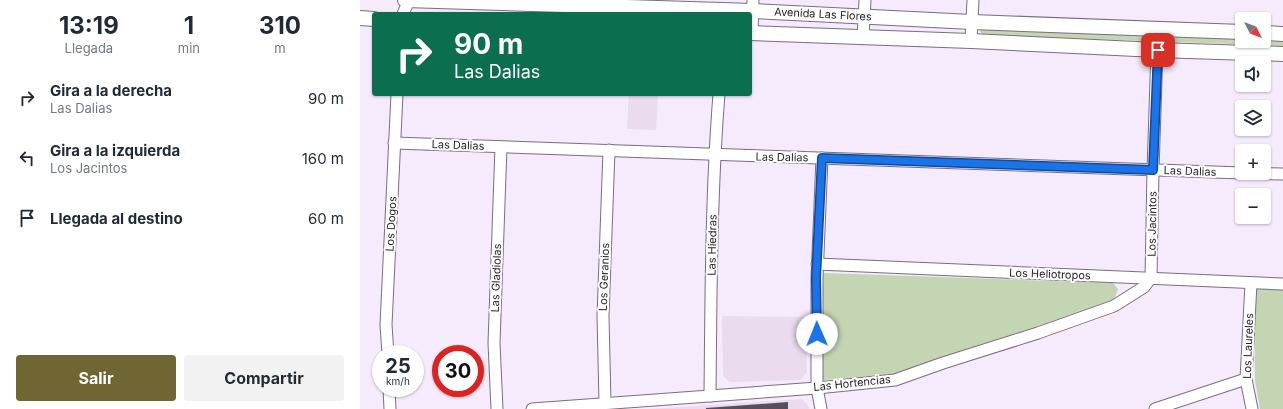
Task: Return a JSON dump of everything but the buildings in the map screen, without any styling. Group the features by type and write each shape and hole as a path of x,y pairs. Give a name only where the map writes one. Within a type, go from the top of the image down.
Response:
{"street":[{"name":"Avenida Las Flores","path":"405,0 528,6 642,7 753,5 865,16 972,22 1235,32"},
{"path":"404,12 409,0"},
{"path":"863,37 865,0"},
{"path":"971,42 973,0"},
{"path":"752,19 753,5"},
{"path":"360,18 372,19"},
{"name":"Avenida Las Flores","path":"752,33 1283,54"},
{"path":"1271,33 1283,34"},
{"name":"Los Jacintos","path":"1151,278 1153,170 1158,50"},
{"name":"Los Dogos","path":"387,345 386,325 397,96"},
{"name":"Las Hiedras","path":"710,396 714,155 719,96"},
{"name":"Las Dalias","path":"394,143 1235,173"},
{"name":"Las Gladiolas","path":"497,409 494,343 501,147"},
{"name":"Los Geranios","path":"605,403 603,316 609,150"},
{"path":"821,409 818,388 817,264 822,158"},
{"name":"Las Dalias","path":"1271,174 1283,174"},
{"name":"Los Heliotropos","path":"817,264 1283,284"},
{"name":"Las Hortencias","path":"532,409 818,388 895,380 1038,333 1114,306 1144,287 1151,278"},
{"name":"Los Laureles","path":"1251,282 1246,379 1252,409"},
{"path":"1155,409 1246,379"},
{"path":"389,397 390,409"}],"shaded area":[{"path":"629,96 658,96 656,130 627,129"},
{"path":"722,316 805,317 807,372 800,380 730,382 723,376"},
{"path":"802,399 809,409 650,409"}],"green space":[{"path":"981,27 1235,34 1235,44 982,35 980,31"},
{"path":"1271,35 1283,36 1283,46 1271,46"},
{"path":"823,273 1113,283 1118,289 1113,304 1039,326 893,374 823,380"},
{"path":"1262,287 1283,288 1283,409 1260,409 1255,380 1254,291"}],"route":[{"path":"817,334 816,278 822,158 1153,170 1156,65 1158,50"}]}
